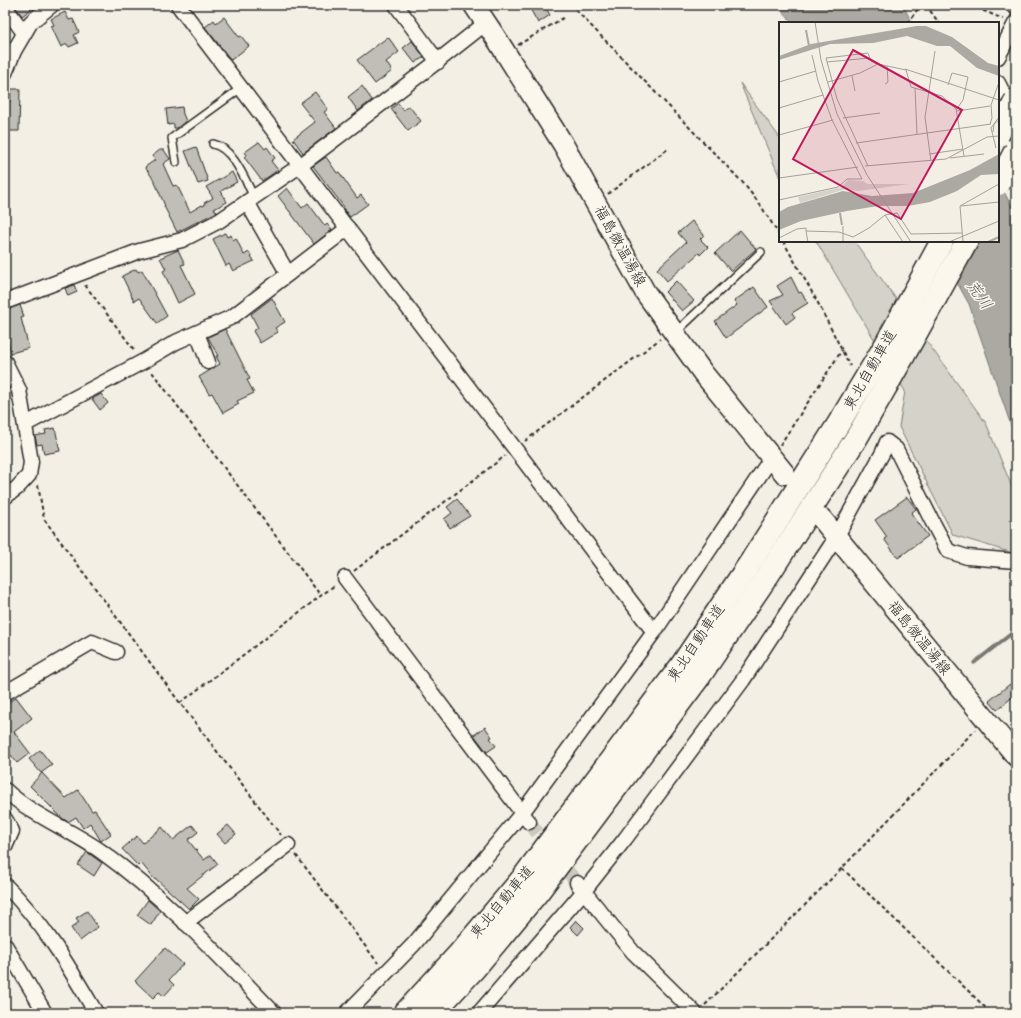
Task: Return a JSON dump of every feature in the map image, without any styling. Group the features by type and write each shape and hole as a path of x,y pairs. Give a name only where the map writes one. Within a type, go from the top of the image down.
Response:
{"highway":[{"path":"999,133 1016,100"},
{"path":"999,182 1016,150"},
{"name":"東北自動車道","path":"405,1013 458,955 522,879 625,742 694,646 752,560 839,423 885,346 941,242"},
{"name":"東北自動車道","path":"433,1013 474,970 538,892 699,677 770,572 857,437 966,242"}],"main road":[{"name":"福島微温湯線","path":"474,5 563,144 646,292 703,373 785,474"},
{"name":"福島微温湯線","path":"822,519 1016,756"}],"street":[{"path":"5,73 16,40 31,22 52,5"},
{"path":"178,5 301,165 654,632"},
{"path":"396,5 438,62"},
{"path":"1012,5 1016,7"},
{"path":"5,7 16,40"},
{"path":"5,302 139,251 182,240 219,221 301,165 438,62 486,23"},
{"path":"999,55 1016,23"},
{"path":"999,85 1003,93 1016,109"},
{"path":"251,199 288,274"},
{"path":"26,424 144,361 176,342 232,317 348,228"},
{"path":"197,333 208,362"},
{"path":"5,362 20,390 31,462 29,475 17,488 5,497"},
{"path":"479,1013 580,887 625,839 743,680 837,536 887,442 896,449 948,551 967,557 1016,561"},
{"path":"347,1013 414,944 525,818 654,632 772,457"},
{"path":"345,578 525,818"},
{"path":"5,694 92,642 116,652"},
{"path":"5,791 34,811 101,852 139,880 202,938 274,1013"},
{"path":"5,819 12,832 5,847"},
{"path":"185,923 288,845"},
{"path":"5,886 23,903 56,946 96,1013"},
{"path":"580,887 632,952 699,1010"},
{"path":"5,945 45,1013"}],"lane":[{"path":"176,162 172,138 241,88"},
{"path":"213,144 228,151 238,168 251,199"},
{"path":"674,332 761,252"}],"path":[{"path":"571,5 744,184 761,206 779,234"},
{"path":"910,22 920,6 932,5"},
{"path":"970,5 1016,23"},
{"path":"926,6 938,22"},
{"path":"505,52 563,18"},
{"path":"596,203 669,148"},
{"path":"784,242 817,301 850,366"},
{"path":"78,274 124,339 144,361 321,596"},
{"path":"180,703 515,448 674,332"},
{"path":"772,457 842,350"},
{"path":"31,462 37,475 40,504 44,518 180,703 386,973"},
{"path":"699,1010 842,868 986,719"},
{"path":"842,868 991,1013"}],"shaded area":[{"path":"740,83 779,137 779,176"},
{"path":"817,242 855,242 986,423 1016,497 1016,554 953,535 899,427 905,391"}],"water":[{"path":"776,5 903,5 912,22 792,22"},
{"name":"荒川","path":"999,183 1016,214 1016,440 969,304 935,242 999,242"}],"building":[{"path":"14,5 37,5 22,16"},
{"path":"528,5 544,5 550,15 538,23"},
{"path":"65,12 69,20 73,19 79,32 74,35 78,43 69,47 67,44 61,47 51,26 54,25 51,19"},
{"path":"224,17 239,37 241,36 249,46 231,60 205,27 214,20 216,23"},
{"path":"388,37 399,52 386,62 392,71 375,84 357,60"},
{"path":"412,41 424,57 415,63 403,48"},
{"path":"362,86 372,100 358,111 348,97"},
{"path":"11,89 20,89 19,131 5,131 5,107 7,107 8,102 10,102"},
{"path":"315,92 328,109 324,112 336,128 303,153 293,139 315,122 300,103"},
{"path":"398,103 403,110 409,106 421,121 408,131 391,109"},
{"path":"182,107 186,121 177,128 174,128 174,124 168,125 166,109"},
{"path":"259,142 265,149 267,147 275,158 271,161 278,170 262,181 244,157 247,155 245,152"},
{"path":"196,147 208,181 198,184 185,151"},
{"path":"160,150 164,150 170,159 163,164 173,186 177,185 190,212 202,205 205,205 204,203 213,198 206,187 232,172 237,182 221,191 227,202 214,209 217,212 177,232 164,206 154,180 145,167 155,160 152,156"},
{"path":"326,157 337,173 339,172 357,198 361,195 368,204 350,217 313,166"},
{"path":"287,188 302,208 308,203 325,226 327,224 332,230 314,244 278,196"},
{"path":"692,221 704,235 700,239 708,247 667,281 657,269 686,242 678,233"},
{"path":"740,230 756,249 731,271 715,253"},
{"path":"225,233 227,237 231,235 233,240 236,238 244,255 249,252 254,261 233,271 229,264 226,266 213,239"},
{"path":"178,250 185,264 181,265 195,294 178,303 163,271 166,269 160,258"},
{"path":"136,269 138,272 142,270 167,316 157,323 139,298 134,301 122,276"},
{"path":"791,277 799,293 801,292 808,303 792,313 795,317 786,324 770,301 783,295 777,286"},
{"path":"676,281 694,301 682,311 665,292"},
{"path":"74,285 77,292 68,296 65,288"},
{"path":"754,287 768,307 726,338 715,321 737,305 734,301"},
{"path":"272,298 285,322 275,328 278,332 260,343 253,331 258,328 251,314"},
{"path":"20,305 24,317 21,318 29,348 11,353 5,332 5,310"},
{"path":"225,329 250,379 247,380 254,393 237,401 239,404 223,413 212,393 209,394 199,377 220,364 216,356 218,356 208,337"},
{"path":"101,394 108,403 100,410 92,399"},
{"path":"55,428 60,451 44,454 42,444 37,445 35,436 46,434 45,430"},
{"path":"907,497 916,509 911,513 928,536 898,558 884,539 887,537 875,520"},
{"path":"457,499 470,516 450,528 444,519 452,513 447,507"},
{"path":"1010,684 1016,691 1016,694 997,710 989,701"},
{"path":"16,697 32,718 14,732 30,753 17,763 11,755 5,759 5,705"},
{"path":"485,727 496,746 487,752 474,735"},
{"path":"40,750 52,765 41,773 29,759"},
{"path":"42,773 66,798 78,790 92,811 95,810 111,834 101,841 90,823 83,828 76,817 68,822 62,818 30,786"},
{"path":"192,825 198,832 188,840 204,860 211,855 218,864 187,888 199,899 189,909 156,879 155,880 141,863 138,866 122,849 137,836 143,843 162,827 173,840"},
{"path":"228,825 236,834 225,843 217,834"},
{"path":"87,852 102,863 94,876 78,865"},
{"path":"148,900 160,911 151,925 137,915"},
{"path":"87,911 98,927 80,941 71,928 79,922 76,918"},
{"path":"576,920 584,928 578,935 570,927"},
{"path":"165,948 183,964 169,980 174,985 164,996 159,992 153,998 135,981"}],"waterway":[{"path":"974,663 1016,630"}],"tunnel":[{"path":"529,822 577,883"}]}
